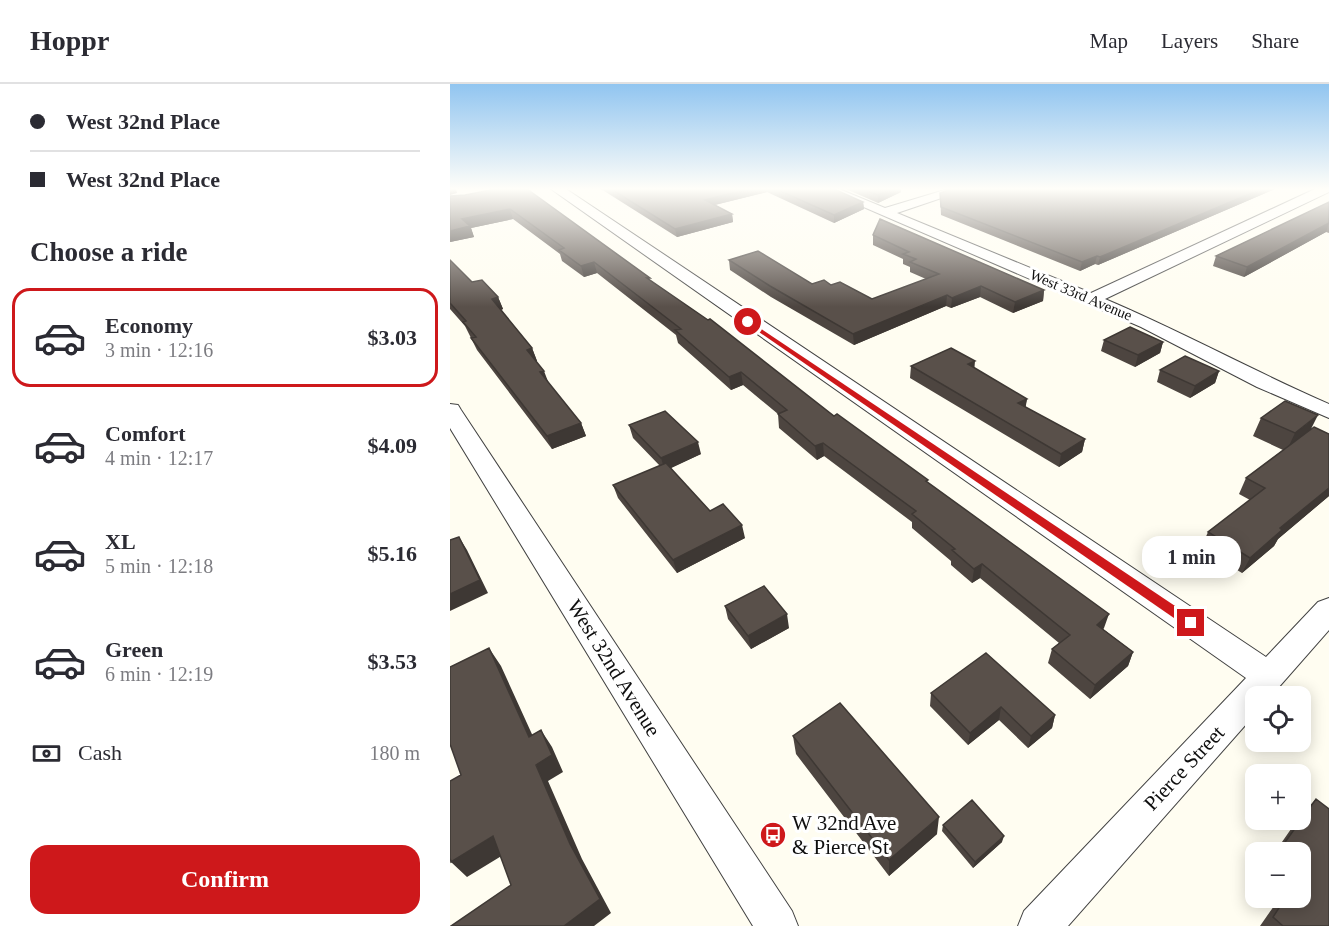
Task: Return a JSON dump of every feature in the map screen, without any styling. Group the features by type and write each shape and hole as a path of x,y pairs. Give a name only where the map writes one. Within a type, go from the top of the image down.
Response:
{"street":[{"path":"614,228 1269,676"},
{"name":"West 33rd Avenue","path":"921,228 1147,323 1264,383 1329,412"},
{"path":"1092,299 1244,228"},
{"name":"West 32nd Avenue","path":"450,410 777,926"},
{"name":"Pierce Street","path":"1039,926 1329,610"}],"building":[{"path":"537,228 581,228 650,278 647,278 708,320 710,319 834,416 837,414 1109,614 1097,625 1133,652 1095,685 1052,649 1070,635 982,564 974,569 952,550 955,549 912,514 916,511 823,443 815,446 778,414 787,410 741,372 729,377 675,330 681,329 594,262 581,266 559,250 564,248"},
{"path":"876,228 901,228 1044,290 1015,302 981,286 952,298 947,295 853,334 729,260 758,251 812,284 824,280 831,285 840,282 872,299 939,274 910,262 916,259 903,254 909,252 873,235"},
{"path":"996,228 1168,228 1100,257 1082,262"},
{"path":"1274,228 1319,228 1247,267 1216,256"},
{"path":"450,260 472,282 482,280 498,297 492,299 532,348 527,350 544,371 540,372 581,423 547,436 471,338 476,337 450,303"},
{"path":"1130,327 1163,342 1138,355 1104,340"},
{"path":"951,348 975,361 968,364 1027,399 1018,403 1085,439 1061,454 911,366"},
{"path":"1185,356 1219,371 1195,386 1160,370"},
{"path":"1285,401 1318,415 1295,433 1261,418"},
{"path":"665,411 698,442 661,458 629,425"},
{"path":"1314,427 1329,434 1329,488 1280,528 1282,530 1250,558 1208,532 1265,488 1246,478"},
{"path":"666,463 710,511 723,504 742,525 673,560 613,485"},
{"path":"459,537 480,580 450,594 450,540"},
{"path":"764,586 787,614 748,636 725,606"},
{"path":"489,648 529,737 541,730 552,755 536,765 570,844 600,899 564,926 451,926 511,885 493,836 451,862 450,858 450,781 461,775 450,744 450,667"},
{"path":"986,653 1055,715 1031,736 1001,707 970,733 931,693"},
{"path":"840,703 939,817 889,860 793,736"},
{"path":"1316,799 1329,809 1329,926 1283,926 1273,917 1279,908 1311,908 1311,842 1285,842 1294,830 1311,830 1311,806"},
{"path":"972,800 1004,836 975,862 943,825"}],"place":[{"name":"W 32nd Ave & Pierce St","path":"773,835"}],"route":[{"path":"748,322 1191,623"}]}
